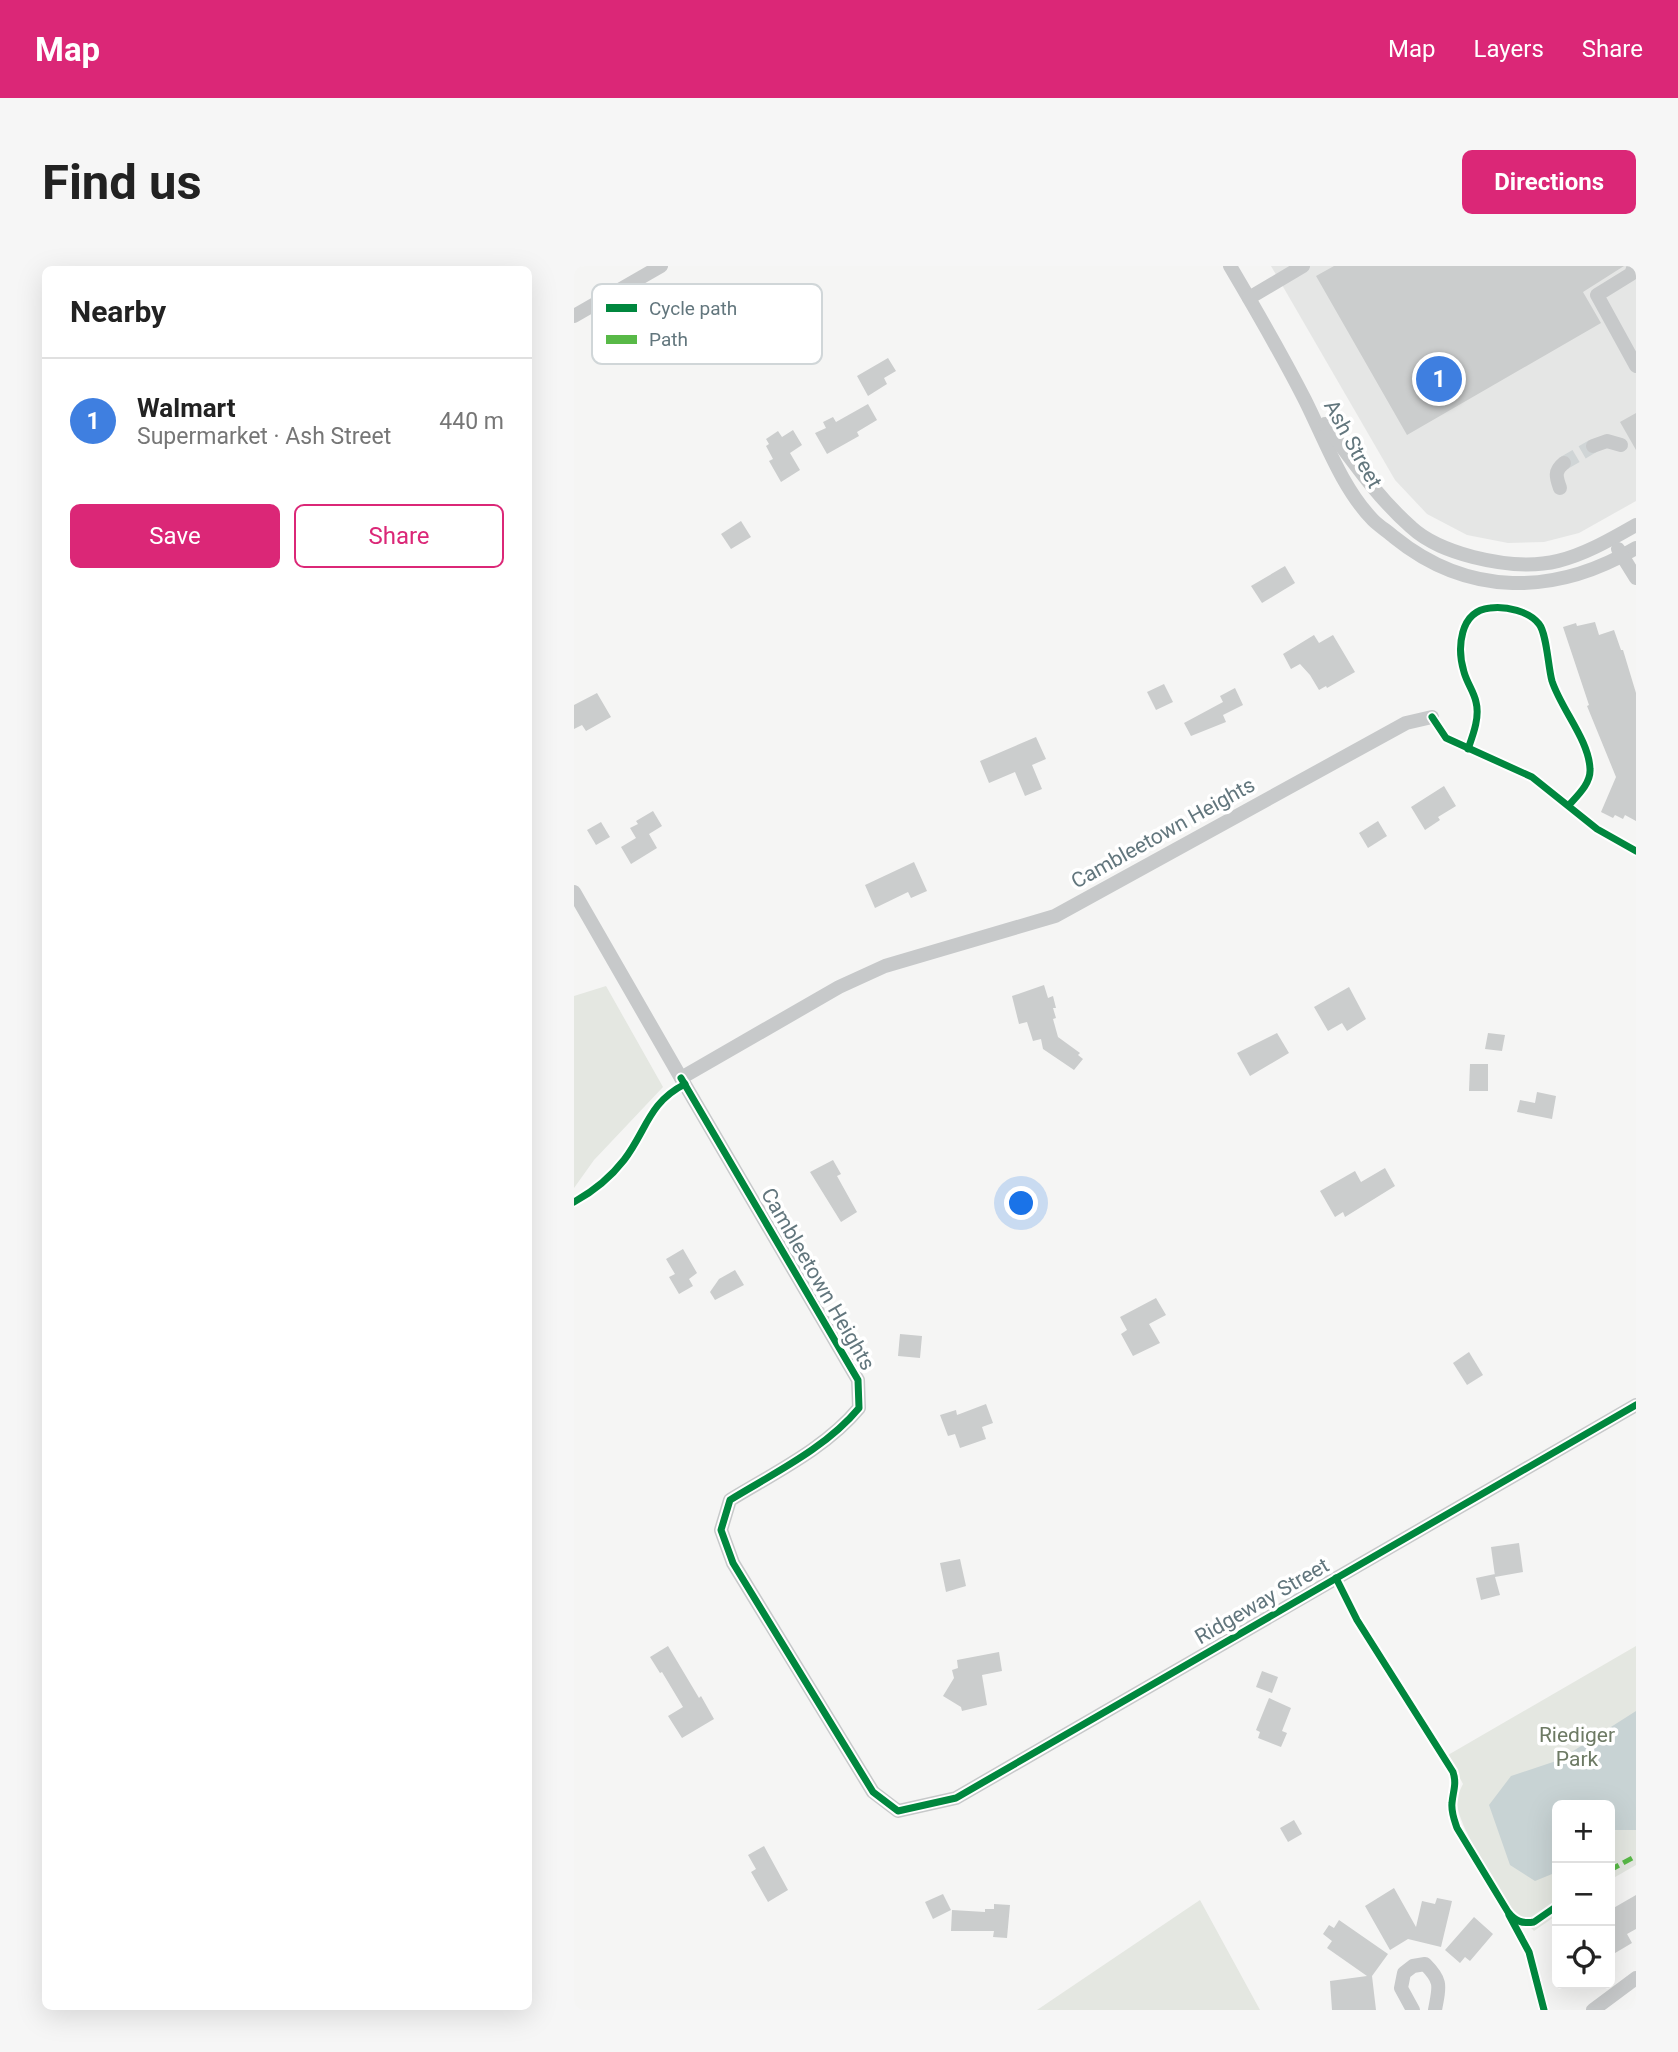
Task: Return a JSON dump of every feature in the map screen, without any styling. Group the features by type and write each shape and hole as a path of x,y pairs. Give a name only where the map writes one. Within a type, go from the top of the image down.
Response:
{"street":[{"path":"630,284 661,266"},
{"name":"Ash Street","path":"1230,266 1301,392 1349,487 1373,520 1418,555 1445,569 1472,578 1522,584 1554,580 1587,571 1636,548"},
{"path":"1249,298 1303,266"},
{"path":"1634,266 1631,274 1597,295 1636,366"},
{"path":"574,316 592,306"},
{"name":"Ash Street","path":"1301,392 1374,490 1413,529 1448,550 1512,566 1536,565 1566,560 1596,548 1636,525"},
{"path":"1593,446 1604,441 1621,445"},
{"path":"1560,488 1555,476 1556,470 1564,463"},
{"path":"1613,538 1636,578"},
{"name":"Cambleetown Heights","path":"681,1078 839,987 885,966 1055,916 1406,723 1432,717"},
{"name":"Cambleetown Heights","path":"574,892 858,1380 859,1408 849,1420 814,1448 730,1500 721,1530 733,1563 873,1792 898,1811"},
{"name":"Ridgeway Street","path":"898,1811 956,1798 1636,1405"},
{"path":"1413,2010 1401,1988 1404,1973 1413,1966 1425,1964 1437,1976 1440,1988 1435,2010"},
{"path":"1593,2010 1636,1978"}],"shaded area":[{"path":"1271,266 1636,266 1636,501 1579,533 1544,542 1508,543 1467,535 1427,514 1395,480"},
{"path":"1636,1711 1636,1830 1615,1830 1615,1800 1552,1800 1552,1874 1535,1881 1510,1865 1489,1805 1511,1776 1559,1760"}],"green space":[{"path":"606,986 663,1087 594,1160 574,1188 574,996"},
{"name":"Riediger Park","path":"1636,1646 1636,1865 1615,1877 1615,1800 1552,1800 1552,1918 1534,1931 1511,1908 1469,1838 1458,1809 1457,1799 1463,1784 1448,1755"},
{"path":"1200,1900 1260,2010 1037,2010"}],"building":[{"path":"1334,266 1624,266 1583,292 1601,323 1407,435 1316,276"},
{"path":"888,358 896,371 884,378 887,384 868,396 857,376"},
{"path":"868,404 877,420 857,432 859,436 827,454 815,433 826,428 823,422 833,417 836,422"},
{"path":"1636,413 1636,450 1620,422"},
{"path":"793,430 802,445 790,453 800,470 781,482 769,461 773,459 766,446 769,444 766,439 778,431 782,437"},
{"path":"741,521 751,537 731,549 721,534"},
{"path":"1285,566 1295,583 1262,603 1251,586"},
{"path":"1595,622 1599,635 1614,630 1636,693 1636,821 1625,815 1623,819 1615,815 1613,818 1601,812 1616,777 1587,706 1589,705 1563,627"},
{"path":"1314,635 1319,643 1333,635 1355,672 1319,690 1300,664 1291,669 1283,654"},
{"path":"1164,684 1173,702 1156,710 1147,692"},
{"path":"1235,688 1243,705 1223,715 1226,722 1191,736 1184,723 1223,702 1220,696"},
{"path":"597,693 611,717 586,731 582,725 574,729 574,705"},
{"path":"1036,737 1046,759 1032,765 1042,789 1025,796 1015,772 989,783 980,761"},
{"path":"1444,786 1456,806 1438,817 1440,820 1425,830 1411,807"},
{"path":"653,811 662,826 649,834 657,848 631,864 621,847 636,838 630,828 638,824 636,821"},
{"path":"1378,821 1387,836 1368,848 1359,833"},
{"path":"601,822 610,837 596,845 587,830"},
{"path":"914,862 927,891 911,898 908,892 875,908 865,885"},
{"path":"1044,985 1048,998 1053,996 1056,1018 1053,1019 1058,1037 1080,1053 1078,1055 1083,1059 1074,1070 1043,1049 1041,1039 1033,1041 1027,1022 1019,1024 1012,996"},
{"path":"1349,987 1366,1019 1347,1031 1342,1023 1328,1031 1314,1007"},
{"path":"1277,1033 1289,1053 1250,1076 1237,1053"},
{"path":"1488,1033 1505,1035 1502,1051 1485,1049"},
{"path":"1470,1064 1488,1064 1488,1091 1469,1091"},
{"path":"1537,1092 1556,1096 1552,1119 1517,1112 1520,1100 1535,1103"},
{"path":"833,1160 841,1174 837,1176 857,1212 841,1222 810,1172"},
{"path":"1385,1168 1395,1186 1345,1217 1343,1212 1335,1217 1320,1191 1355,1171 1361,1182"},
{"path":"683,1249 697,1273 689,1279 693,1286 679,1294 669,1277 675,1274 666,1259"},
{"path":"735,1270 744,1285 715,1300 710,1292 719,1279"},
{"path":"1156,1298 1166,1315 1149,1324 1160,1343 1133,1356 1121,1334 1127,1330 1120,1317"},
{"path":"900,1334 922,1336 920,1358 898,1356"},
{"path":"1469,1352 1483,1375 1467,1385 1453,1363"},
{"path":"986,1404 993,1423 982,1427 986,1439 960,1448 955,1434 948,1436 940,1415 956,1410 957,1415"},
{"path":"1519,1543 1523,1572 1495,1577 1500,1595 1481,1600 1476,1578 1495,1574 1491,1547"},
{"path":"960,1559 966,1586 946,1592 940,1563"},
{"path":"668,1646 714,1719 682,1738 668,1716 683,1707 650,1657"},
{"path":"999,1652 1002,1671 982,1675 987,1705 962,1711 961,1707 943,1696 954,1678 952,1670 958,1668 957,1660"},
{"path":"1262,1671 1278,1677 1272,1693 1256,1687"},
{"path":"1269,1698 1291,1708 1282,1731 1287,1733 1281,1747 1258,1738 1260,1732 1256,1730"},
{"path":"1294,1820 1302,1834 1288,1842 1280,1828"},
{"path":"764,1846 788,1890 768,1902 751,1872 756,1869 748,1855"},
{"path":"1394,1888 1416,1927 1422,1901 1435,1904 1437,1898 1452,1901 1441,1947 1408,1939 1390,1950 1365,1906"},
{"path":"943,1894 951,1910 933,1919 925,1902"},
{"path":"1636,1895 1636,1929 1627,1934 1632,1943 1615,1953 1615,1926 1615,1907"},
{"path":"994,1904 1010,1905 1007,1938 993,1937 994,1931 951,1931 952,1910 985,1912 985,1909 994,1909"},
{"path":"1474,1917 1493,1934 1470,1961 1465,1957 1460,1963 1445,1950"},
{"path":"1339,1920 1388,1954 1372,1976 1376,2010 1332,2010 1330,1981 1367,1976 1327,1948 1332,1941 1323,1934 1329,1925 1334,1928"}],"tunnel":[{"path":"1564,463 1593,446"}],"marked path":[{"path":"1615,1867 1636,1856"}],"cycle path":[{"path":"1468,749 1477,708 1462,663 1461,642 1466,624 1472,616 1490,608 1523,613 1535,619 1542,629 1552,681 1588,758 1588,779 1569,805"},
{"path":"1432,717 1446,738 1532,777 1597,829 1636,851"},
{"path":"681,1078 858,1380 859,1408 815,1448 730,1500 721,1530 733,1563 873,1792 898,1811 956,1798 1636,1405"},
{"path":"574,1202 613,1173 632,1149 656,1108 673,1091 685,1084"},
{"path":"1336,1578 1357,1620 1453,1772 1455,1784 1452,1809 1457,1828 1508,1912 1513,1918 1526,1923 1534,1922 1552,1909"},
{"path":"1509,1915 1529,1952 1544,2010"}],"place":[{"name":"Walmart","path":"1439,379"}]}
